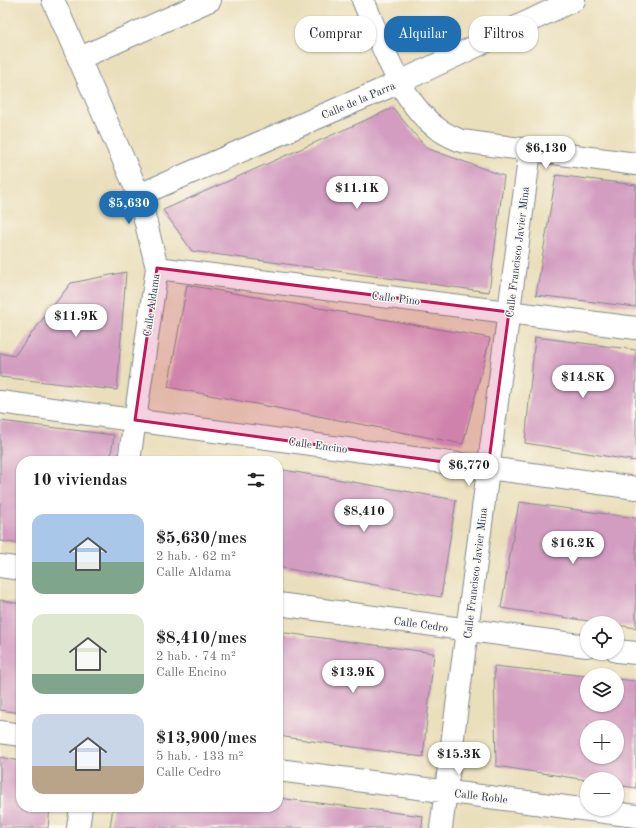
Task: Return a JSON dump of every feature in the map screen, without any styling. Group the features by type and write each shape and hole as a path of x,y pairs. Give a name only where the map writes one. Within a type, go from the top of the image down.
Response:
{"street":[{"name":"Calle Aldama","path":"53,0 80,58 139,195 157,268 130,456"},
{"path":"80,58 210,0"},
{"path":"363,0 400,82 419,113 435,127 461,141 636,164"},
{"name":"Calle de la Parra","path":"139,195 400,82 574,0"},
{"name":"Calle Francisco Javier Mina","path":"441,828 530,151"},
{"name":"Calle Pino","path":"157,268 636,328"},
{"name":"Calle Encino","path":"0,402 636,488"},
{"path":"0,566 16,568"},
{"name":"Calle Cedro","path":"283,605 580,645"},
{"path":"624,652 636,653"},
{"path":"0,732 16,734"},
{"name":"Calle Roble","path":"283,771 636,816"},
{"path":"78,828 80,812"}],"highlighted area":[{"path":"157,268 509,312 488,468 135,420"}],"building":[{"path":"393,108 426,148 504,176 489,292 192,251 163,210"},
{"path":"556,175 636,185 636,307 536,295"},
{"path":"126,272 117,390 0,377 0,353 14,356 71,283"},
{"path":"187,285 490,338 463,444 168,387"},
{"path":"535,337 636,350 636,461 525,443"},
{"path":"0,421 114,435 111,456 16,456 16,543 0,541"},
{"path":"283,470 456,500 441,597 283,568"},
{"path":"519,502 636,518 636,628 624,626 624,616 580,616 580,620 501,608"},
{"path":"0,600 16,603 16,712 0,710"},
{"path":"283,633 434,653 423,757 283,737"},
{"path":"494,666 580,675 580,712 624,712 624,680 636,681 636,788 624,786 624,772 580,772 580,779 496,766"},
{"path":"0,757 16,760 16,812 50,812 48,828 0,828"},
{"path":"283,799 423,816 422,828 110,828 112,812 283,812"}]}
